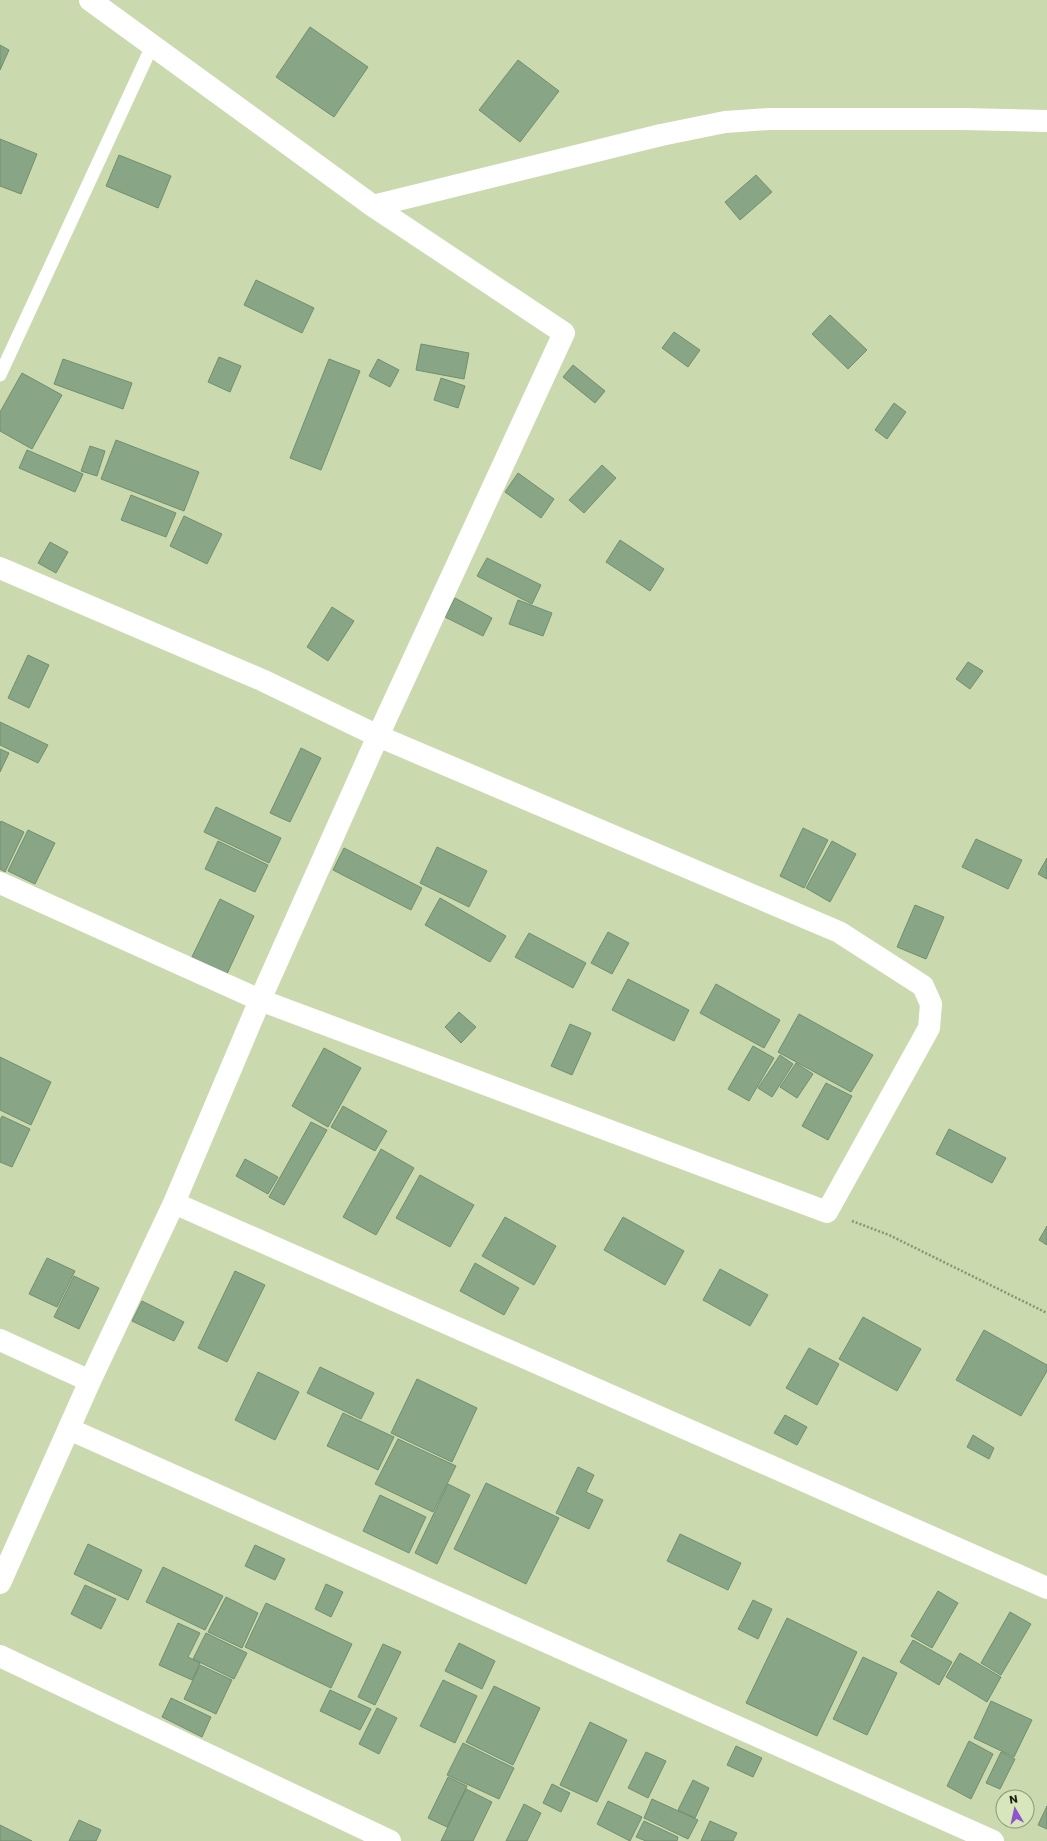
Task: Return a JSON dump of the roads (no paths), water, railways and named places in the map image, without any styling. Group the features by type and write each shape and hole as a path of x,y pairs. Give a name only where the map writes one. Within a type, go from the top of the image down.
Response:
{"street":[{"path":"0,1583 68,1429 174,1203 260,1000 378,736 564,333 373,206 90,0"},
{"path":"373,206 661,135 725,122 769,119 1047,121"},
{"path":"0,568 262,680 378,736 839,932 923,986 931,1004 929,1028 827,1212 260,1000 0,883"},
{"path":"174,1203 1047,1588"},
{"path":"0,1340 90,1381"},
{"path":"68,1429 993,1841"},
{"path":"0,1656 390,1841"}],"lane":[{"path":"0,375 152,46"}]}
